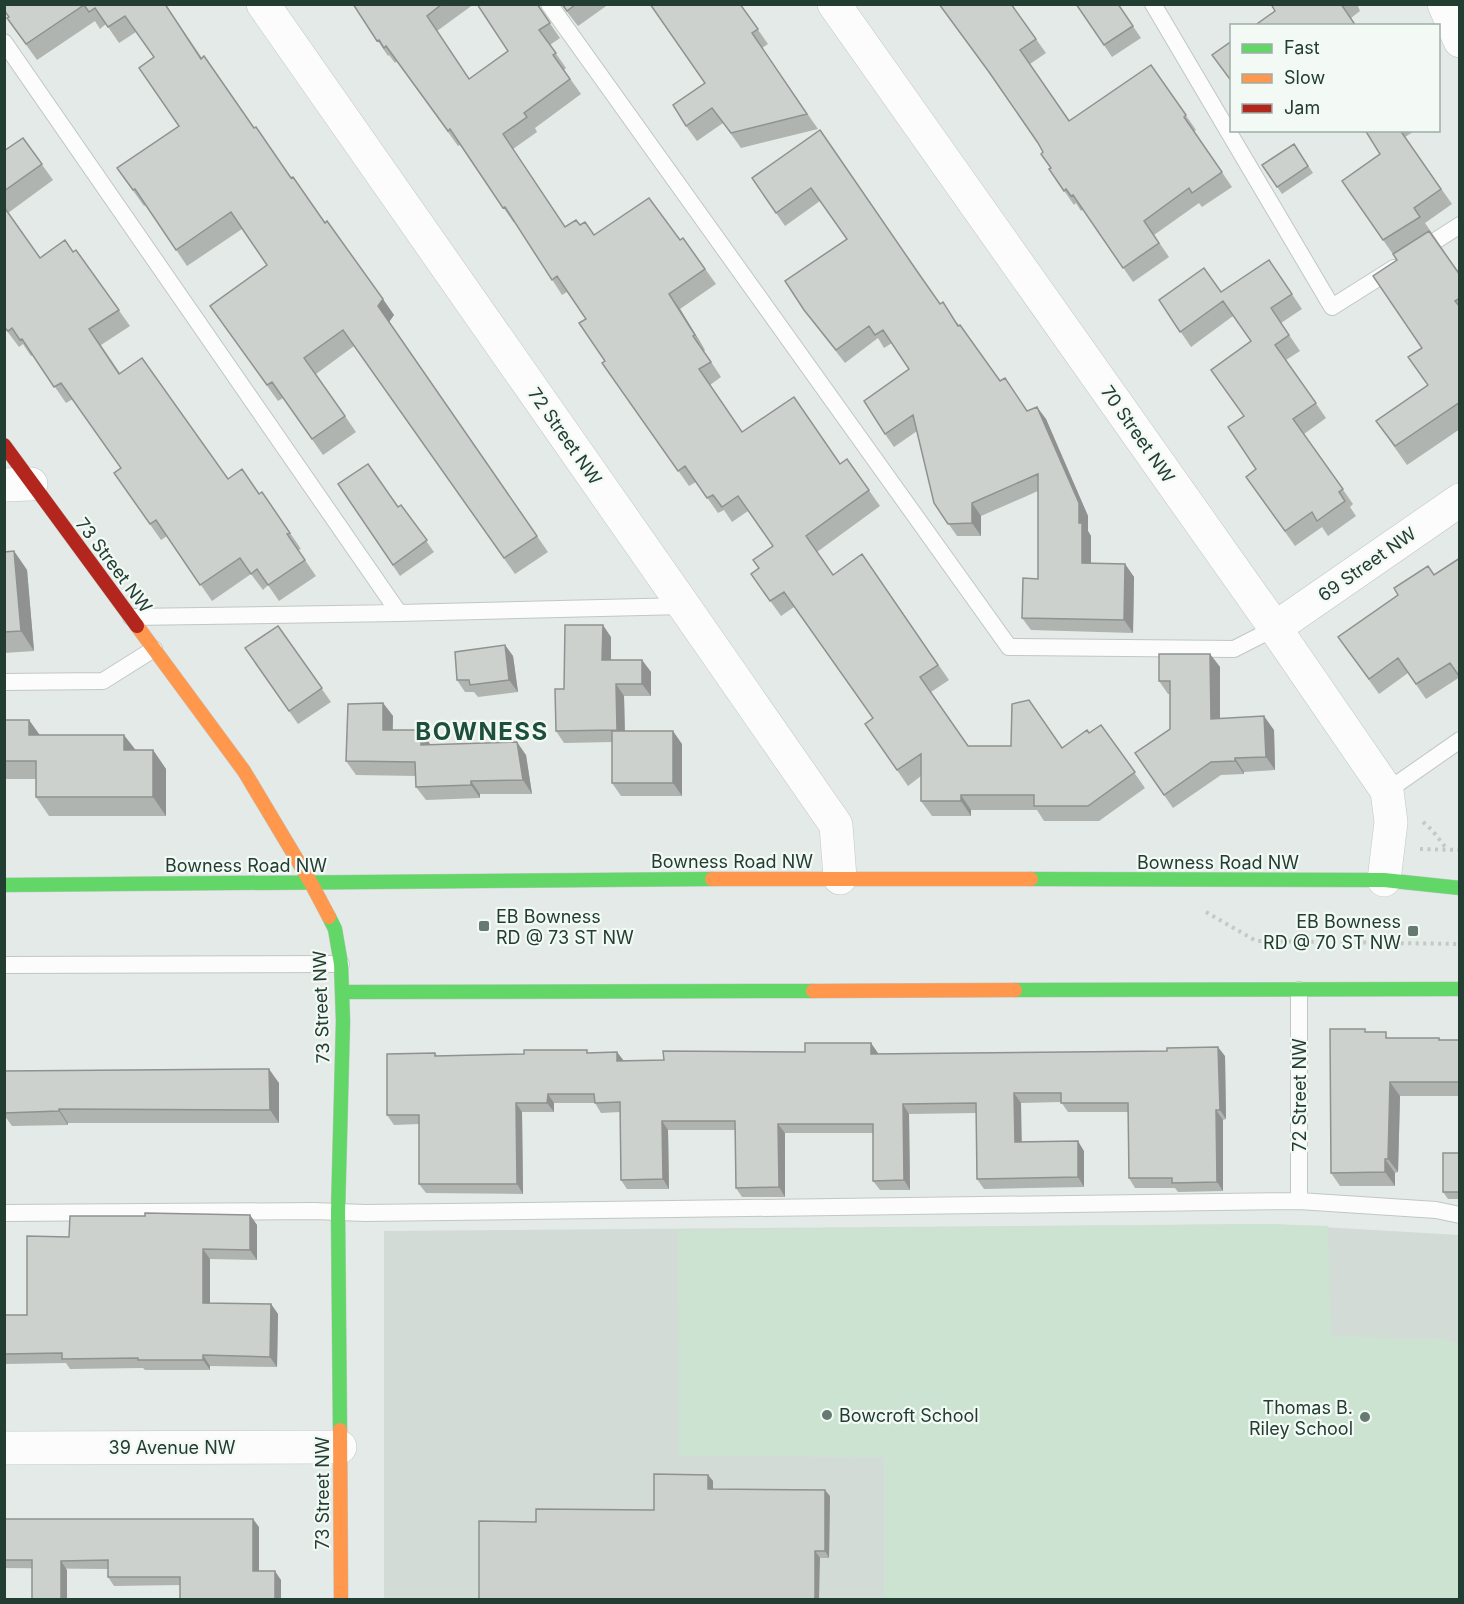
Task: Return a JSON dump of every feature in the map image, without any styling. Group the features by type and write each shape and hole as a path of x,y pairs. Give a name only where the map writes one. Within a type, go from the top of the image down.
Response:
{"street":[{"name":"72 Street NW","path":"263,4 836,825 840,878"},
{"name":"70 Street NW","path":"834,4 1275,628 1387,791 1391,822 1384,880"},
{"path":"1444,4 1460,41"},
{"name":"73 Street NW","path":"4,445 18,484 130,617 244,771 311,883 335,929 341,964 342,992 338,1212 341,1599"},
{"name":"69 Street NW","path":"1275,628 1460,500"},
{"name":"Bowness Road NW","path":"4,885 840,878 1384,880 1460,888"},
{"path":"342,992 1460,989"},
{"name":"39 Avenue NW","path":"4,1448 340,1447"}],"lane":[{"path":"549,4 1009,646 1234,649 1275,628"},
{"path":"1153,4 1332,308 1460,225"},
{"path":"4,42 399,613"},
{"path":"130,617 684,606"},
{"path":"4,682 103,681 153,649"},
{"path":"1387,791 1460,740"},
{"path":"4,964 341,964"},
{"name":"72 Street NW","path":"1299,990 1299,1201"},
{"path":"4,1213 338,1212 1299,1201 1436,1210 1460,1215"}],"path":[{"path":"1417,817 1447,848 1460,850"},
{"path":"1201,909 1218,921 1256,940 1460,944"}],"shaded area":[{"name":"Bowcroft School","path":"1268,1224 1459,1235 1459,1599 384,1599 384,1231"}],"green space":[{"path":"1268,1224 1328,1226 1331,1336 1445,1339 1459,1345 1459,1599 884,1599 884,1457 679,1456 678,1230"}],"building":[{"path":"4,4 165,4 201,59 204,56 254,128 256,127 325,223 327,221 383,299 378,306 537,536 504,558 343,330 304,358 345,416 312,439 272,382 267,385 210,306 267,265 231,212 176,250 135,189 133,190 117,168 179,126 139,68 154,57 125,16 108,27 95,8 89,12 84,5 26,44 7,18 9,17 4,10"},
{"path":"353,4 442,4 427,16 469,79 508,51 477,4 537,4 550,23 539,30 556,53 553,55 570,79 524,113 527,117 503,134 565,227 576,220 580,225 585,222 594,235 649,198 680,240 683,238 705,269 669,294 711,362 699,369 742,432 794,397 840,464 847,459 869,490 806,536 833,575 862,554 938,665 920,677 968,746 1011,746 1012,704 1029,700 1062,748 1087,730 1089,733 1101,725 1135,772 1088,806 1034,806 1034,795 961,795 961,801 921,801 921,754 897,770 865,724 873,718 784,592 770,601 751,574 759,568 753,560 773,546 738,496 722,507 713,495 707,498 685,466 678,471 602,363 605,361 579,323 586,319 557,276 552,280 505,207 503,208 450,129 448,131 386,46 384,48 379,40 377,41"},
{"path":"562,4 576,4 567,11"},
{"path":"650,4 740,4 758,29 752,33 807,114 731,133 712,108 686,126 673,105 705,83"},
{"path":"939,4 1011,4 1036,39 1020,50 1069,121 1151,65 1222,172 1192,193 1189,188 1144,221 1159,243 1123,268 1073,195 1071,196 1066,189 1064,191 1049,169 1051,168 1041,154 1043,152 1038,143"},
{"path":"1076,4 1118,4 1133,26 1104,45"},
{"path":"1271,4 1341,4 1355,24 1257,24 1275,11"},
{"path":"1230,42 1230,79 1212,55"},
{"path":"820,130 940,304 943,302 958,326 960,325 1000,381 1005,378 1027,411 1037,407 1079,503 1079,523 1082,523 1082,563 1125,564 1124,620 1022,618 1023,578 1038,579 1038,474 972,503 972,523 948,524 934,503 913,415 885,434 864,401 909,369 883,330 875,335 869,326 836,350 804,310 785,281 847,239 811,188 776,213 752,178"},
{"path":"1366,132 1401,132 1441,189 1414,208 1420,217 1383,240 1342,181 1380,154"},
{"path":"23,138 42,164 4,191 4,151"},
{"path":"1294,144 1308,166 1277,187 1262,165"},
{"path":"4,207 40,258 65,240 73,252 76,250 119,310 89,329 119,374 142,358 228,479 242,469 259,494 262,492 305,560 268,585 257,569 251,574 240,558 200,585 156,520 150,524 114,473 121,468 61,383 54,387 22,339 20,340 12,328 8,331 4,327"},
{"path":"1429,231 1460,275 1460,298 1455,301 1460,307 1460,402 1395,446 1376,421 1428,385 1408,357 1422,348 1373,276 1397,260 1393,254"},
{"path":"1269,260 1292,294 1271,308 1289,335 1275,345 1316,403 1293,419 1343,489 1339,492 1345,501 1317,521 1312,512 1285,531 1246,477 1256,469 1228,427 1244,416 1211,370 1251,341 1223,301 1180,332 1159,300 1204,268 1221,292"},
{"path":"368,464 398,507 401,505 427,540 393,565 338,484"},
{"path":"14,551 21,631 4,632 4,552"},
{"path":"1460,558 1460,676 1450,663 1416,684 1398,658 1369,679 1338,637 1398,595 1394,588 1428,566 1434,575"},
{"path":"565,625 603,625 602,660 642,660 642,684 616,684 617,730 556,731 555,689 564,689"},
{"path":"278,626 322,688 289,711 245,648"},
{"path":"505,645 509,680 470,685 469,680 457,680 455,652"},
{"path":"1159,654 1210,654 1211,719 1264,716 1266,757 1235,758 1235,761 1211,762 1164,795 1135,753 1170,729 1170,681 1159,681"},
{"path":"383,703 383,730 421,730 421,745 517,742 523,780 471,781 471,785 416,787 415,762 346,761 348,704"},
{"path":"4,720 29,720 29,735 124,735 124,750 153,750 153,797 36,797 36,761 4,761"},
{"path":"612,731 673,731 673,783 612,783"},
{"path":"1330,1029 1365,1029 1365,1032 1386,1032 1386,1038 1460,1040 1460,1082 1390,1082 1388,1159 1385,1159 1385,1172 1331,1173"},
{"path":"805,1043 871,1043 871,1054 1167,1051 1167,1048 1218,1047 1220,1110 1216,1110 1217,1182 1172,1183 1172,1178 1129,1178 1128,1103 1061,1103 1061,1093 1014,1093 1015,1142 1078,1141 1078,1177 977,1179 976,1103 903,1104 904,1180 873,1181 873,1124 778,1124 779,1187 736,1188 735,1121 662,1121 663,1179 621,1180 620,1102 595,1103 594,1094 548,1094 547,1103 516,1103 517,1184 419,1184 419,1115 387,1115 387,1054 435,1053 435,1056 524,1054 524,1050 587,1050 587,1053 617,1052 617,1061 664,1060 663,1051 805,1052"},
{"path":"269,1069 270,1110 59,1109 59,1111 4,1113 4,1071"},
{"path":"1443,1153 1460,1153 1460,1192 1443,1192"},
{"path":"145,1213 250,1215 250,1250 203,1249 203,1303 271,1304 270,1357 203,1355 203,1360 138,1360 138,1358 62,1359 62,1353 4,1354 4,1315 27,1315 27,1236 69,1237 70,1216 145,1216"},
{"path":"654,1474 708,1475 708,1489 825,1490 825,1551 815,1551 815,1599 479,1599 479,1521 536,1522 536,1509 654,1510"},
{"path":"4,1519 253,1519 253,1571 275,1571 275,1599 180,1599 180,1577 108,1577 108,1560 61,1561 61,1599 32,1599 32,1560 4,1560"}],"traffic: fast":[{"path":"4,885 712,879"},
{"path":"1031,879 1384,880 1460,888"},
{"path":"329,917 335,929 341,964 343,1021 338,1212 340,1430"},
{"path":"1015,990 1460,989"},
{"path":"342,992 813,991"}],"traffic: slow":[{"path":"137,626 244,771 329,917"},
{"path":"712,879 1031,879"},
{"path":"813,991 1015,990"},
{"path":"340,1430 341,1600"}],"traffic: jam":[{"path":"4,445 137,626"}],"place":[{"name":"EB Bowness RD @ 73 ST NW","path":"484,926"},
{"name":"EB Bowness RD @ 70 ST NW","path":"1413,931"},
{"name":"Bowcroft School","path":"827,1415"},
{"name":"Thomas B. Riley School","path":"1365,1417"}],"district":[{"name":"BOWNESS","path":"482,731"}]}
